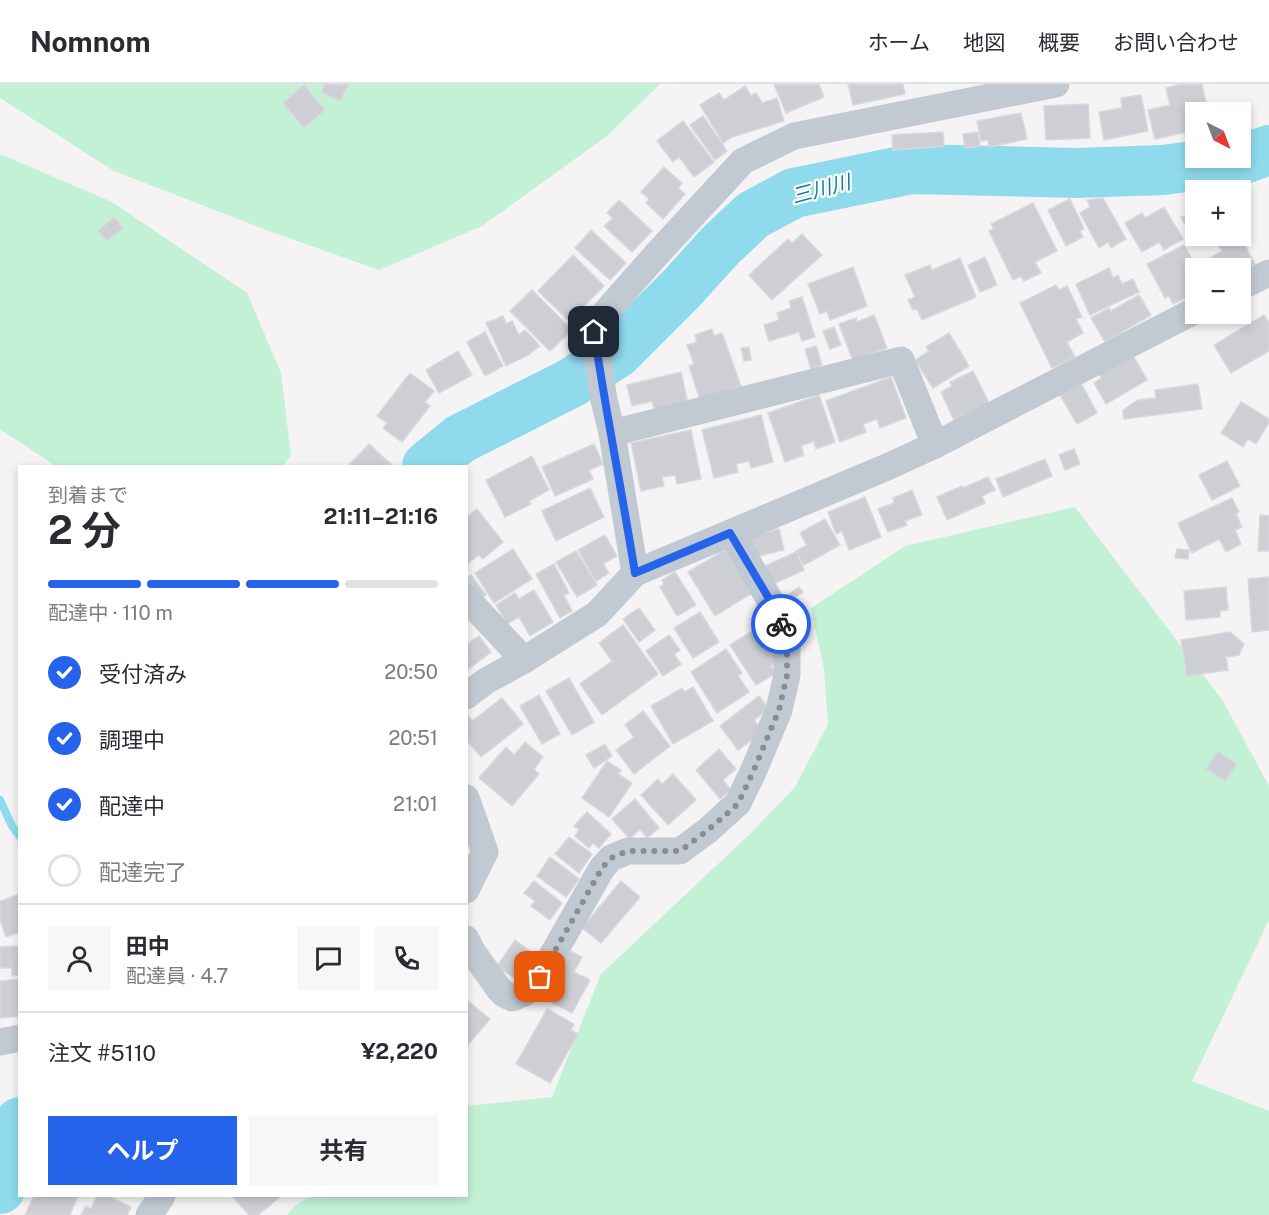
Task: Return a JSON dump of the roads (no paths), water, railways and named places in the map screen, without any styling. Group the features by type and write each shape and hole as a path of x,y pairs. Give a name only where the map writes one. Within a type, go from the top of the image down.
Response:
{"street":[{"path":"635,573 594,332 612,304 743,161 794,136 988,90 1056,84"},
{"path":"1251,282 1269,273"},
{"path":"468,694 486,681 597,614 635,573 887,468 1185,316"},
{"path":"612,433 901,360 935,445"},
{"path":"468,943 504,994 512,998 524,993 540,977 602,868 611,858 628,851 680,851 738,804 779,710 787,675 787,647 782,626 768,597 730,533"},
{"path":"468,600 524,660"},
{"path":"468,804 485,852 468,886"},
{"path":"149,1215 161,1197"}],"waterway":[{"name":"三川川","path":"428,465 460,439 571,383 617,353 753,215 794,193 911,169 1076,173 1163,170 1244,159 1269,150"},
{"path":"0,800 18,834"},
{"name":"三川川","path":"0,1189 18,1129"}]}
